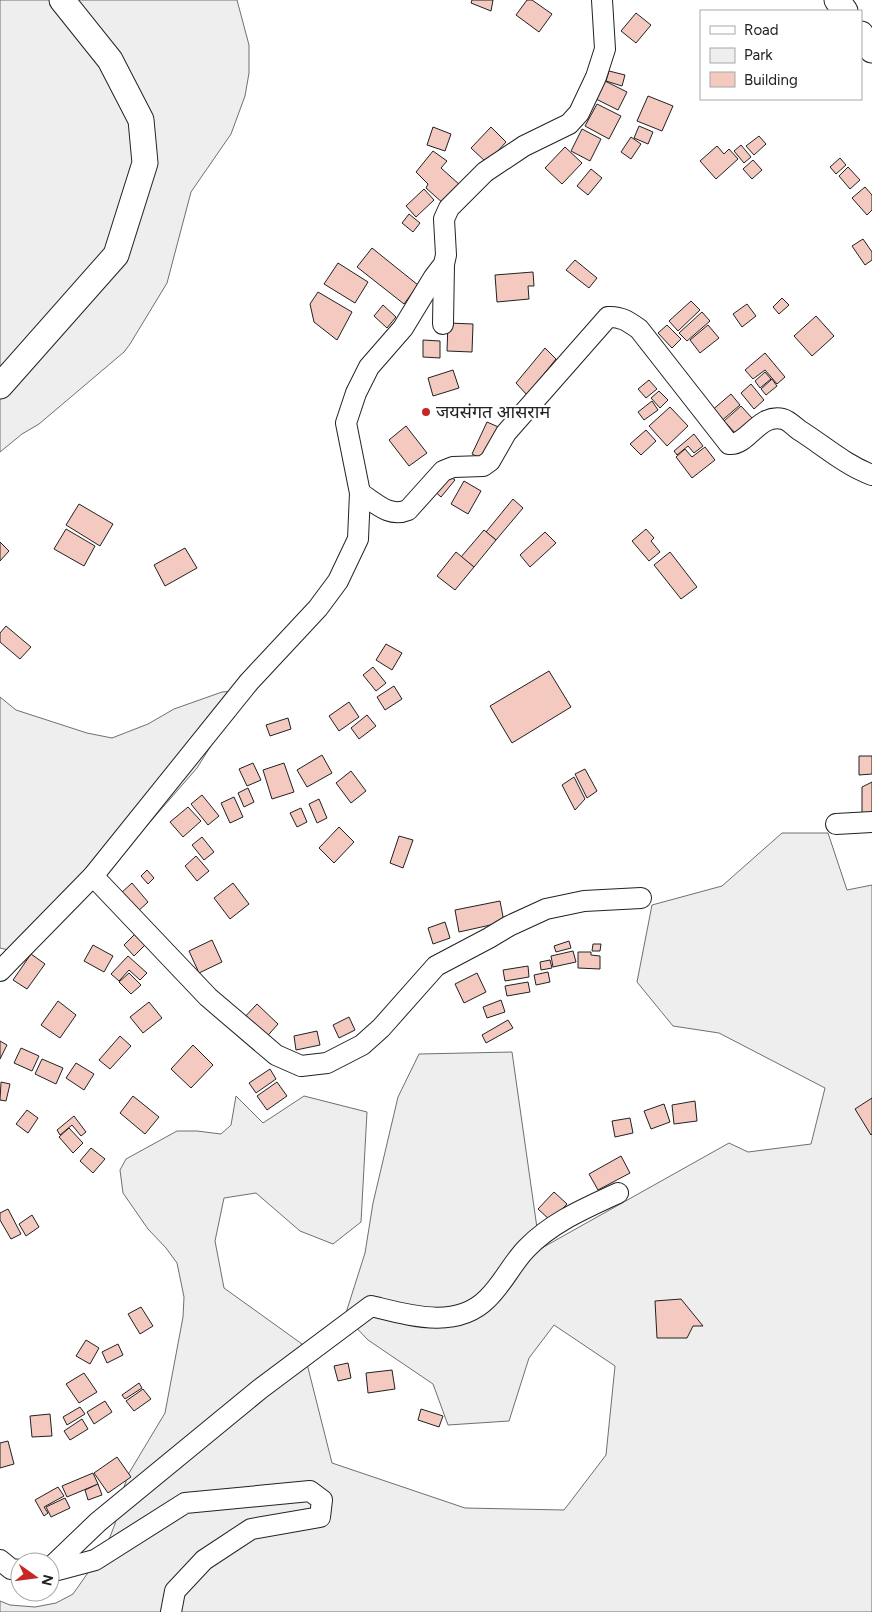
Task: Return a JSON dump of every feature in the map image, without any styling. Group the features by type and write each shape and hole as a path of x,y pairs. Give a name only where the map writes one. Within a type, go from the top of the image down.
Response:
{"main road":[{"path":"0,386 116,256 145,162 141,120 110,60 62,0"},
{"path":"837,0 845,10"},
{"path":"862,35 872,50"}],"street":[{"path":"443,324 444,264 446,255 444,219 449,208 485,172 524,146 569,124 579,113 596,77 605,49 602,0"},
{"path":"0,970 93,876 249,682 318,608 338,581 358,539 360,493 346,422 356,394 369,367 402,328 434,276 444,264"},
{"path":"360,493 390,512 400,513 408,510 443,471 453,467 483,466 490,460 506,433 608,317 616,316 625,319 639,329 729,444 740,441 766,420 783,419 819,442 839,458 872,475"},
{"path":"836,824 872,822"},
{"path":"93,876 208,997 276,1055 301,1066 326,1063 362,1045 380,1028 436,966 509,926 546,909 584,902 641,898"},
{"path":"60,1558 98,1522 252,1395 371,1306 424,1317 450,1318 473,1310 488,1299 527,1248 550,1227 618,1193"},
{"path":"60,1569 95,1560 186,1503 310,1491 322,1500 320,1517 251,1529 204,1560 175,1591 171,1612"},
{"path":"0,1560 10,1568"}],"green space":[{"path":"0,0 237,0 249,45 249,73 245,96 231,134 191,192 167,283 130,344 124,352 39,424 22,434 0,452"},
{"path":"235,691 219,733 197,768 130,845 17,952 0,948 0,697 16,710 87,733 112,738 148,724 174,709 222,692"},
{"path":"782,833 828,833 847,890 872,885 872,1612 0,1612 0,1601 10,1605 35,1607 60,1602 73,1594 106,1547 115,1524 118,1504 129,1473 165,1413 183,1317 184,1297 177,1263 148,1229 123,1193 120,1170 126,1159 177,1131 221,1134 231,1125 236,1096 263,1123 304,1096 367,1112 361,1222 333,1244 300,1231 256,1193 224,1198 215,1241 224,1288 302,1344 332,1463 465,1508 564,1510 606,1455 615,1366 554,1325 529,1358 509,1421 448,1425 433,1384 368,1340 345,1316 365,1253 373,1203 398,1097 419,1054 512,1052 540,1249 729,1143 748,1152 811,1144 825,1088 719,1033 673,1026 637,982 652,905 722,886"}],"building":[{"path":"472,0 493,0 491,11 471,3"},
{"path":"527,0 532,0 552,14 539,32 516,15"},
{"path":"636,13 651,25 636,43 621,31"},
{"path":"609,71 625,75 622,86 606,81"},
{"path":"603,80 627,92 618,110 594,98"},
{"path":"648,96 673,106 662,131 637,121"},
{"path":"597,104 621,116 609,139 585,126"},
{"path":"639,126 653,132 648,144 634,138"},
{"path":"433,127 451,134 445,151 427,145"},
{"path":"491,127 506,142 487,163 471,148"},
{"path":"582,129 601,139 590,161 571,151"},
{"path":"759,136 766,144 754,155 746,146"},
{"path":"631,137 641,144 631,159 621,152"},
{"path":"741,145 751,157 744,163 734,151"},
{"path":"717,146 724,154 729,149 738,159 716,179 700,161"},
{"path":"565,147 582,163 562,184 545,168"},
{"path":"433,151 447,161 441,168 460,185 444,204 426,188 428,184 416,172"},
{"path":"840,158 846,165 836,174 830,167"},
{"path":"753,160 762,170 752,179 743,169"},
{"path":"848,167 860,180 850,189 839,176"},
{"path":"591,169 602,178 588,195 577,186"},
{"path":"865,187 872,195 872,210 867,215 852,198"},
{"path":"424,189 434,200 416,217 406,206"},
{"path":"409,214 420,223 413,232 402,223"},
{"path":"863,239 872,252 872,260 865,265 852,246"},
{"path":"372,248 418,285 404,304 357,267"},
{"path":"575,260 597,278 589,288 566,270"},
{"path":"338,263 368,282 355,303 324,284"},
{"path":"533,272 534,286 528,286 529,299 497,302 495,275"},
{"path":"318,292 352,312 337,340 314,322 310,304"},
{"path":"782,298 789,305 779,314 773,307"},
{"path":"691,301 700,310 678,331 669,321"},
{"path":"747,304 756,316 742,327 733,314"},
{"path":"383,305 396,317 387,328 374,316"},
{"path":"702,312 710,321 687,341 679,333"},
{"path":"816,316 834,336 812,356 794,336"},
{"path":"448,323 473,324 472,352 447,351"},
{"path":"667,325 681,339 672,348 658,333"},
{"path":"708,325 719,338 700,353 690,340"},
{"path":"423,340 440,341 440,358 423,357"},
{"path":"545,348 556,359 527,395 516,383"},
{"path":"765,353 785,377 777,384 765,370 753,379 745,370"},
{"path":"453,370 459,388 433,396 428,378"},
{"path":"765,372 771,379 760,388 755,381"},
{"path":"772,379 777,386 766,395 761,389"},
{"path":"649,380 657,389 646,398 638,389"},
{"path":"751,384 764,400 754,409 741,393"},
{"path":"659,391 668,400 660,408 651,398"},
{"path":"731,394 740,405 719,423 710,412"},
{"path":"652,401 658,410 644,420 638,412"},
{"path":"741,406 753,419 736,434 724,421"},
{"path":"670,407 688,426 667,446 649,426"},
{"path":"487,422 503,429 488,462 472,454"},
{"path":"406,426 427,453 409,466 389,440"},
{"path":"646,430 656,441 641,455 630,444"},
{"path":"694,434 703,446 694,453 688,446 677,455 674,451"},
{"path":"705,447 715,460 692,478 676,457 685,449 692,457"},
{"path":"445,473 455,480 441,497 432,489"},
{"path":"464,481 481,491 468,514 451,504"},
{"path":"513,499 523,508 496,540 486,532"},
{"path":"79,504 113,524 100,546 66,525"},
{"path":"66,529 95,546 84,566 54,549"},
{"path":"646,529 654,538 651,541 660,552 649,561 632,541"},
{"path":"484,530 496,540 474,567 461,557"},
{"path":"545,532 556,543 530,567 520,555"},
{"path":"0,542 9,551 0,561"},
{"path":"185,548 197,568 165,586 154,565"},
{"path":"456,552 474,567 455,590 437,576"},
{"path":"670,552 697,587 681,599 654,565"},
{"path":"6,626 31,647 20,659 0,642 0,633"},
{"path":"386,644 402,653 392,670 376,660"},
{"path":"373,667 386,683 376,691 363,675"},
{"path":"549,671 571,707 512,743 490,706"},
{"path":"394,686 402,699 385,710 377,697"},
{"path":"349,702 359,717 339,731 329,716"},
{"path":"367,715 376,726 359,739 351,728"},
{"path":"288,718 291,729 270,736 266,725"},
{"path":"322,755 332,773 307,787 297,770"},
{"path":"859,756 872,756 872,774 859,775"},
{"path":"253,763 261,780 247,786 239,769"},
{"path":"284,763 294,792 272,799 263,770"},
{"path":"585,769 597,791 587,798 575,774"},
{"path":"351,771 366,791 351,803 336,783"},
{"path":"574,777 585,799 575,810 562,785"},
{"path":"872,782 872,816 862,816 862,787"},
{"path":"248,788 254,802 244,807 238,793"},
{"path":"202,795 219,816 208,825 191,804"},
{"path":"234,797 243,817 230,823 221,803"},
{"path":"319,799 327,818 317,823 309,804"},
{"path":"188,807 201,821 183,837 170,822"},
{"path":"301,808 307,822 297,827 290,813"},
{"path":"339,827 354,842 334,863 319,848"},
{"path":"399,836 413,840 403,868 390,863"},
{"path":"202,837 214,852 204,860 192,845"},
{"path":"196,856 209,871 197,881 185,866"},
{"path":"147,870 154,878 148,884 141,876"},
{"path":"132,883 148,902 136,913 120,894"},
{"path":"233,883 249,904 230,919 214,898"},
{"path":"500,901 504,922 459,932 455,910"},
{"path":"445,922 450,938 433,944 428,928"},
{"path":"136,933 146,944 134,956 124,945"},
{"path":"212,940 222,962 199,973 189,951"},
{"path":"569,941 571,948 556,952 554,946"},
{"path":"593,944 601,944 600,951 592,951"},
{"path":"93,945 113,956 104,972 84,961"},
{"path":"573,951 576,962 553,967 551,956"},
{"path":"578,952 591,952 591,955 600,956 600,969 578,968"},
{"path":"31,954 45,964 27,989 13,980"},
{"path":"128,956 147,973 140,980 129,970 119,981 111,974"},
{"path":"550,960 552,968 541,970 540,962"},
{"path":"528,966 529,977 505,981 503,970"},
{"path":"548,972 550,982 536,985 534,975"},
{"path":"129,973 141,985 131,994 119,982"},
{"path":"477,973 486,992 464,1003 455,984"},
{"path":"528,982 530,992 507,996 505,986"},
{"path":"501,1000 505,1012 487,1018 483,1007"},
{"path":"58,1001 76,1015 60,1038 41,1025"},
{"path":"149,1002 162,1018 143,1033 130,1017"},
{"path":"257,1004 278,1024 263,1041 241,1021"},
{"path":"349,1017 355,1030 339,1038 333,1025"},
{"path":"508,1020 513,1028 486,1043 482,1035"},
{"path":"317,1031 320,1045 296,1050 294,1036"},
{"path":"120,1036 131,1046 110,1069 99,1060"},
{"path":"0,1041 7,1045 0,1059"},
{"path":"193,1045 213,1065 191,1088 171,1069"},
{"path":"21,1048 39,1056 32,1071 14,1063"},
{"path":"42,1059 63,1068 56,1084 35,1074"},
{"path":"76,1063 94,1074 84,1090 66,1078"},
{"path":"270,1069 276,1079 256,1093 249,1083"},
{"path":"1,1082 10,1084 6,1101 0,1100"},
{"path":"277,1082 287,1096 267,1110 257,1096"},
{"path":"133,1096 159,1117 145,1134 120,1113"},
{"path":"872,1098 872,1134 871,1135 855,1109"},
{"path":"695,1101 697,1121 674,1124 672,1105"},
{"path":"664,1104 670,1122 651,1129 644,1111"},
{"path":"27,1110 38,1118 28,1133 16,1124"},
{"path":"74,1116 86,1132 81,1136 72,1125 60,1135 57,1130"},
{"path":"630,1118 633,1133 615,1137 612,1121"},
{"path":"69,1128 83,1143 73,1153 59,1137"},
{"path":"91,1148 105,1159 93,1173 80,1161"},
{"path":"621,1156 630,1173 598,1190 589,1174"},
{"path":"554,1192 567,1204 551,1221 538,1209"},
{"path":"8,1209 21,1234 11,1239 0,1220 0,1213"},
{"path":"32,1215 39,1227 26,1236 19,1224"},
{"path":"681,1299 703,1326 693,1326 687,1338 657,1338 655,1301"},
{"path":"141,1307 153,1326 140,1334 128,1314"},
{"path":"86,1340 99,1348 90,1364 76,1356"},
{"path":"118,1344 123,1355 107,1363 102,1352"},
{"path":"348,1363 351,1378 338,1381 334,1366"},
{"path":"392,1370 395,1389 368,1393 366,1373"},
{"path":"84,1373 97,1392 79,1403 66,1384"},
{"path":"139,1383 142,1388 125,1399 122,1395"},
{"path":"143,1389 151,1399 134,1411 126,1401"},
{"path":"105,1401 112,1412 94,1424 87,1412"},
{"path":"80,1407 85,1414 67,1425 63,1417"},
{"path":"421,1409 443,1416 439,1427 418,1420"},
{"path":"50,1414 52,1436 32,1437 30,1416"},
{"path":"82,1419 88,1429 70,1440 64,1431"},
{"path":"8,1441 14,1464 0,1468 0,1443"},
{"path":"117,1457 131,1477 108,1493 94,1473"},
{"path":"93,1473 98,1484 67,1497 62,1486"},
{"path":"98,1484 102,1495 88,1500 85,1490"},
{"path":"58,1487 64,1496 44,1507 48,1513 44,1516 35,1500"},
{"path":"65,1498 70,1508 51,1517 46,1507"}],"place":[{"name":"जयसंगत आसराम","path":"426,412"}]}
